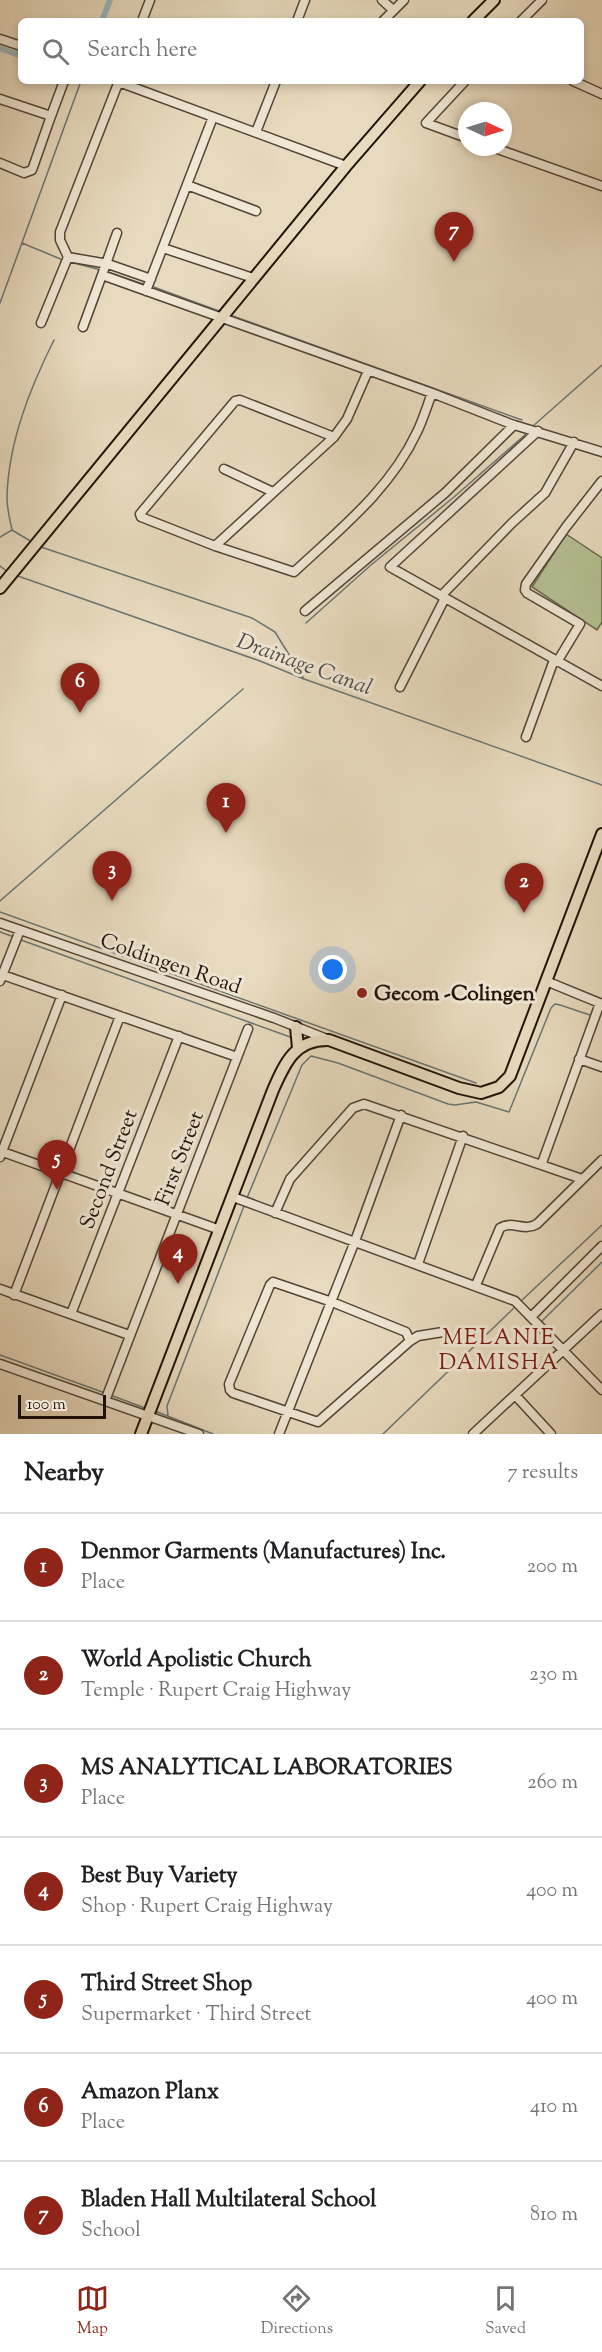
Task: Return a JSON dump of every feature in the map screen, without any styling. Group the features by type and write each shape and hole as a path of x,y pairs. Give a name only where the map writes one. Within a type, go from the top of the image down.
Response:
{"main road":[{"path":"478,18 494,0"},
{"path":"0,588 220,318 417,84"},
{"path":"141,1434 286,1061 298,1048 312,1042 329,1040 459,1088 481,1093 499,1087 510,1076 602,834"},
{"path":"296,1027 298,1048"}],"street":[{"path":"143,18 150,0"},
{"path":"298,18 305,0"},
{"path":"382,0 393,10"},
{"path":"386,18 404,0"},
{"path":"524,18 542,0"},
{"path":"0,39 18,45"},
{"path":"0,163 24,173 32,170 63,84"},
{"path":"41,323 68,257 60,240 60,232 117,84"},
{"path":"126,84 346,166"},
{"path":"256,132 275,84"},
{"path":"458,135 426,123 462,84"},
{"path":"580,84 602,94"},
{"path":"0,99 51,116"},
{"path":"146,291 213,117"},
{"path":"512,154 602,186"},
{"path":"187,186 256,211"},
{"path":"82,327 117,233"},
{"path":"164,248 254,278"},
{"path":"68,257 106,264 151,279"},
{"path":"102,275 432,393 514,425 602,452"},
{"path":"215,546 334,437 347,419 368,371"},
{"path":"334,437 240,400 235,401 140,514 141,517 215,546 294,572 375,495 397,465 416,433 432,393"},
{"path":"305,611 446,493 514,425"},
{"path":"538,431 532,439 390,567 602,685"},
{"path":"400,687 443,597 512,523 545,493 574,442"},
{"path":"224,469 273,492"},
{"path":"526,738 556,661 580,624 527,592 526,584 602,481"},
{"name":"Coldingen Road","path":"0,923 18,935 329,1040"},
{"path":"18,935 1,976 62,995 237,1057"},
{"path":"542,1163 601,1003 546,981"},
{"path":"62,995 1,1153 220,1230"},
{"path":"14,1295 120,1016"},
{"name":"First Street","path":"105,1401 248,1029"},
{"name":"Second Street","path":"71,1314 179,1036"},
{"path":"579,1059 602,1067"},
{"path":"275,1213 290,1179 353,1108 364,1104 542,1163 582,1179"},
{"path":"279,1434 332,1302 401,1115"},
{"path":"418,1264 463,1136"},
{"path":"476,1285 500,1228 508,1225 526,1229 531,1227 602,1160"},
{"path":"233,1197 515,1301 602,1390"},
{"path":"531,1316 602,1246"},
{"path":"410,1341 406,1332 332,1302 273,1282 229,1384 230,1390 314,1422 322,1420 410,1341 418,1336 443,1332"},
{"path":"0,1290 129,1335"},
{"path":"473,1434 602,1314"},
{"path":"0,1364 199,1434"},
{"path":"515,1395 551,1434"}],"green space":[{"path":"566,534 602,558 602,622 597,630 532,587"}],"waterway":[{"path":"103,18 110,0"},
{"path":"0,48 18,55"},
{"path":"0,303 80,84"},
{"path":"22,243 63,260"},
{"path":"70,262 101,270"},
{"path":"108,272 146,285"},
{"path":"151,286 219,311"},
{"path":"230,315 522,420"},
{"path":"0,537 12,530 7,498 8,477 16,436 29,397 54,340"},
{"path":"533,426 602,365"},
{"path":"306,623 526,434"},
{"path":"12,530 32,542"},
{"path":"41,547 252,618 275,632 304,679"},
{"name":"Drainage Canal","path":"0,566 8,572"},
{"name":"Drainage Canal","path":"15,575 602,785"},
{"path":"0,901 243,689"},
{"path":"0,912 476,1083"},
{"path":"0,932 14,937"},
{"path":"21,940 293,1038"},
{"path":"247,1198 302,1065 311,1056 338,1063 448,1104 476,1102 509,1112 551,1008 555,1004 593,1016"},
{"path":"168,1416 167,1406 244,1206"},
{"path":"520,1302 602,1225"},
{"path":"542,1321 602,1262"},
{"path":"383,1434 516,1306"},
{"path":"0,1355 105,1393"},
{"path":"110,1395 145,1408"},
{"path":"155,1411 213,1434"}],"place":[{"name":"Bladen Hall Multilateral School","path":"454,262"},
{"name":"Amazon Planx","path":"80,713"},
{"name":"Denmor Garments (Manufactures) Inc.","path":"226,833"},
{"name":"MS ANALYTICAL LABORATORIES","path":"112,901"},
{"name":"World Apolistic Church","path":"524,913"},
{"name":"Gecom -Colingen","path":"362,993"},
{"name":"Third Street Shop","path":"57,1190"},
{"name":"Best Buy Variety","path":"178,1284"}],"district":[{"name":"MELANIE DAMISHA","path":"499,1348"}]}
